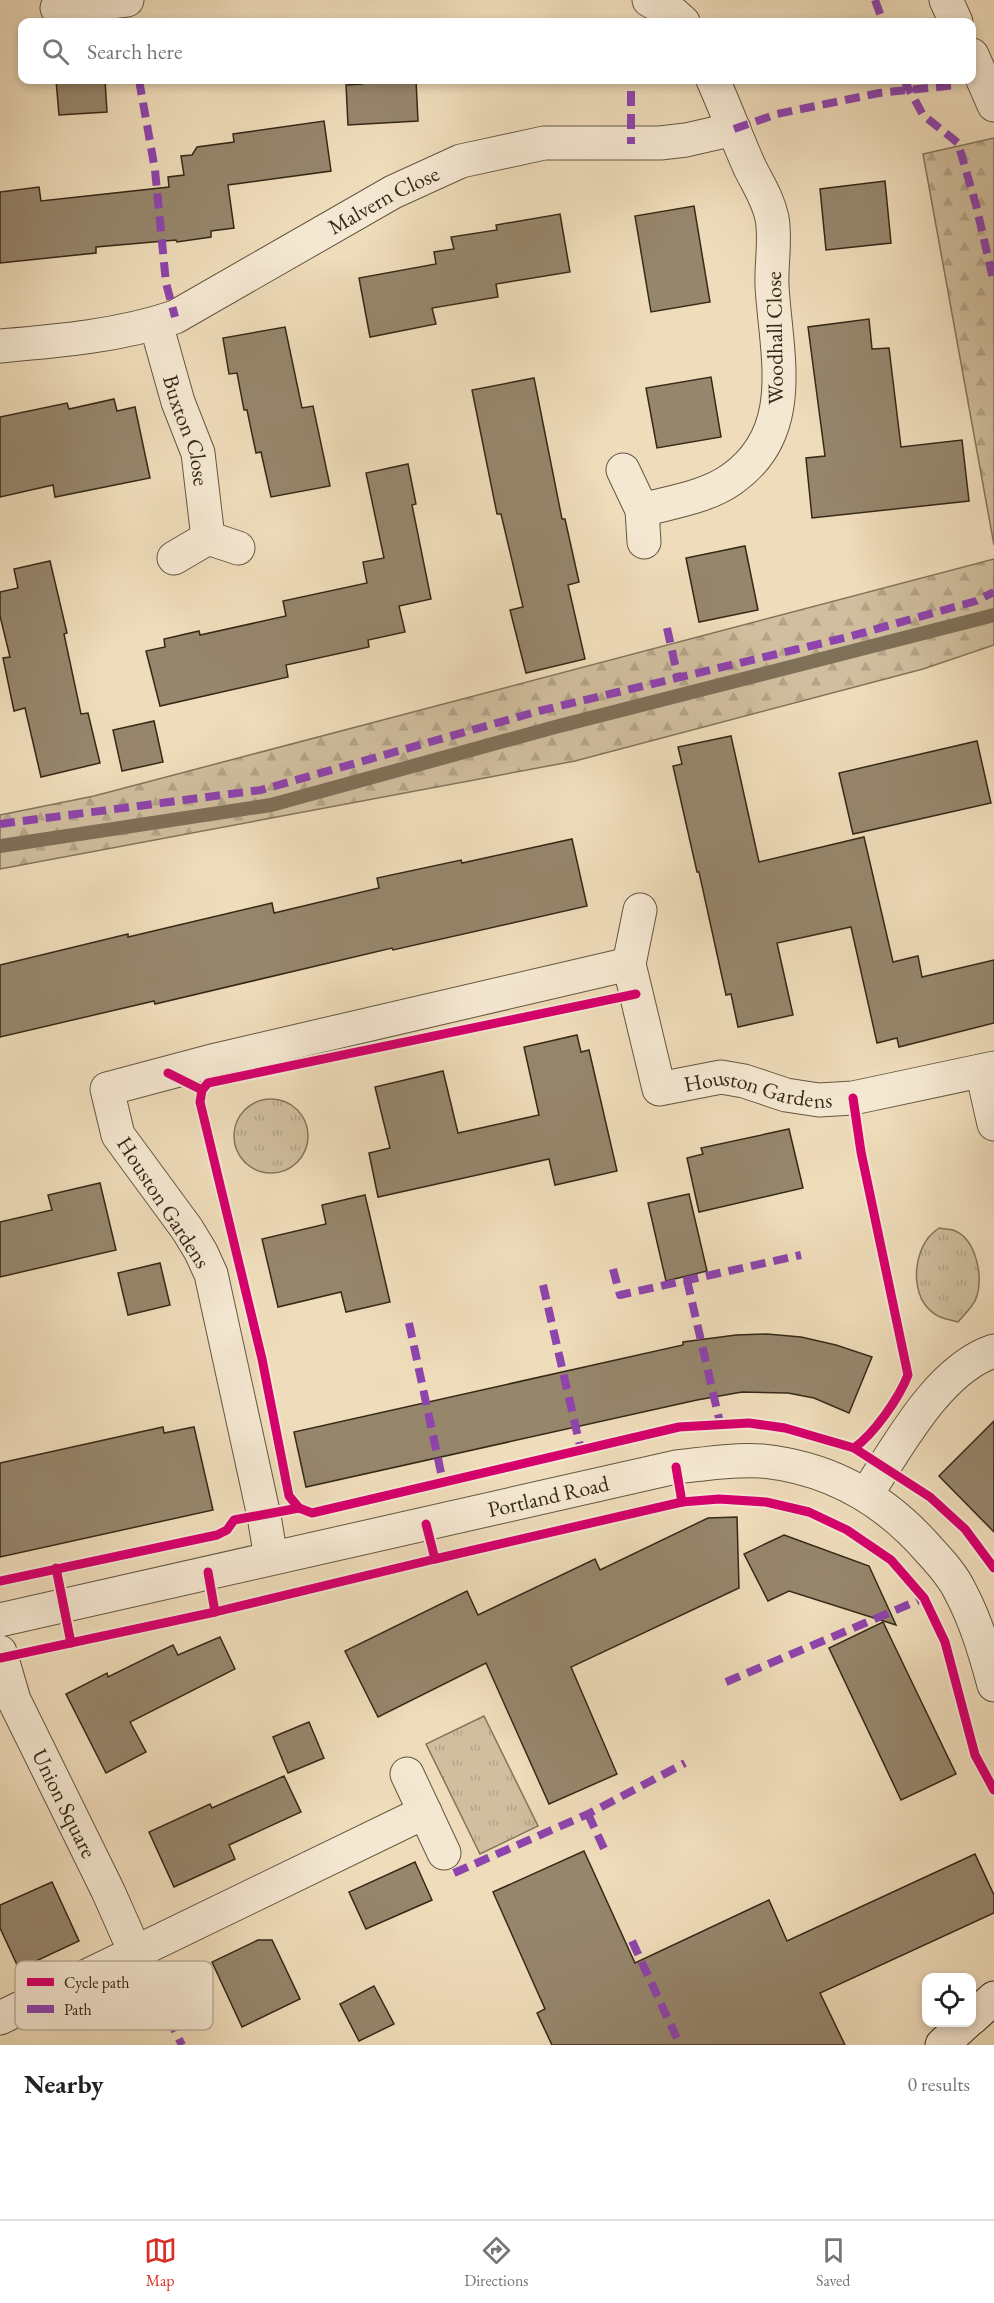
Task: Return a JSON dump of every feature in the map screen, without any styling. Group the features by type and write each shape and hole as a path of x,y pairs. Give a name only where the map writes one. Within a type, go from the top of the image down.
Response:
{"street":[{"path":"57,8 127,0"},
{"path":"136,0 139,18"},
{"path":"649,0 678,18"},
{"path":"946,0 954,18"},
{"path":"976,64 994,105"},
{"path":"715,84 734,129"},
{"name":"Malvern Close","path":"0,346 66,340 156,324 175,317 393,192 461,161 544,143 660,143 686,140 734,129"},
{"name":"Woodhall Close","path":"642,510 708,492 732,480 758,454 767,441 775,420 780,370 772,284 772,217 765,195 734,129"},
{"name":"Buxton Close","path":"156,324 178,402 198,453 223,543 174,558"},
{"path":"623,470 642,510 644,542"},
{"name":"Houston Gardens","path":"640,910 629,964 658,1089 721,1077 744,1081 786,1095 819,1100 853,1098 988,1069 994,1124"},
{"name":"Houston Gardens","path":"271,1558 264,1516 211,1274 187,1229 118,1135 107,1089 227,1058 629,964"},
{"path":"866,1495 924,1407 956,1373 994,1351"},
{"name":"Portland Road","path":"0,1620 632,1476 676,1467 729,1461 761,1461 826,1476 866,1495 908,1525 939,1560 959,1588 980,1633 994,1684"},
{"name":"Union Square","path":"0,1652 14,1700 108,1891 135,1952"},
{"path":"407,1774 444,1853"},
{"path":"117,1961 425,1812"},
{"path":"976,2014 994,1998"},
{"path":"0,2018 15,2011"},
{"path":"942,2045 962,2027"}],"green space":[{"path":"994,138 994,545 923,154"},
{"path":"994,559 994,645 923,669 575,761 0,869 0,815 94,796"},
{"path":"271,1099 292,1105 302,1115 308,1136 302,1157 292,1167 271,1173 250,1167 240,1157 234,1136 240,1115 250,1105"},
{"path":"939,1228 961,1234 976,1258 979,1287 976,1300 958,1322 940,1317 930,1311 919,1292 917,1269 922,1247"},
{"path":"484,1716 538,1826 480,1854 426,1744"}],"building":[{"path":"56,84 105,84 107,112 59,115"},
{"path":"416,84 418,121 348,125 346,85"},
{"path":"324,121 331,171 228,185 234,228 211,231 211,237 177,242 176,240 96,247 96,253 0,263 0,192 39,187 41,201 169,187 168,177 184,175 181,156 192,155 197,147 234,142 233,134"},
{"path":"885,181 891,243 826,250 820,189"},
{"path":"694,206 710,302 651,312 635,216"},
{"path":"560,214 570,272 496,284 498,297 432,308 436,324 370,337 359,278 436,264 434,252 454,249 451,237 497,230 496,225"},
{"path":"869,319 872,349 889,348 901,447 962,440 969,501 812,518 806,458 825,456 808,327"},
{"path":"285,327 302,408 313,406 330,486 271,497 261,452 256,453 247,410 244,410 237,373 229,374 223,338"},
{"path":"711,377 721,437 657,448 646,388"},
{"path":"534,378 562,519 565,519 579,582 568,585 585,659 526,673 510,610 523,607 501,514 497,514 472,390"},
{"path":"114,399 117,411 135,407 150,478 55,497 53,485 0,497 0,417 67,403 69,409"},
{"path":"408,464 416,504 412,505 431,599 399,606 405,632 368,640 369,647 286,665 288,677 160,706 146,651 165,647 164,639 199,631 200,635 286,616 283,601 367,583 363,562 384,558 366,473"},
{"path":"745,546 758,610 699,622 686,558"},
{"path":"50,561 67,633 64,634 81,714 88,713 100,763 41,777 25,708 14,711 3,658 10,657 0,616 0,592 18,588 14,569"},
{"path":"154,721 163,762 122,771 113,730"},
{"path":"731,736 759,862 864,837 893,962 918,956 922,977 994,960 994,1023 899,1047 897,1038 877,1043 851,927 777,943 793,1015 738,1027 731,994 726,995 673,766 682,764 678,747"},
{"path":"977,741 991,803 853,834 839,773"},
{"path":"572,839 587,906 0,1037 0,965 272,903 274,913 379,888 377,878 461,860 462,863"},
{"path":"577,1035 581,1052 589,1050 617,1171 555,1185 549,1159 378,1197 369,1153 390,1148 375,1087 443,1071 458,1133 539,1115 524,1047"},
{"path":"789,1129 803,1188 699,1212 687,1158 703,1154 701,1148"},
{"path":"100,1183 116,1250 0,1277 0,1222 52,1210 48,1195"},
{"path":"689,1194 707,1271 666,1281 648,1203"},
{"path":"365,1195 390,1302 346,1312 341,1292 278,1307 262,1239 326,1224 322,1205"},
{"path":"160,1263 170,1305 128,1315 118,1273"},
{"path":"767,1334 801,1337 872,1357 849,1413 814,1398 788,1393 742,1392 306,1487 294,1432 683,1345 683,1342 736,1335"},
{"path":"994,1421 994,1532 939,1476"},
{"path":"163,1427 164,1433 194,1427 213,1510 0,1557 0,1463"},
{"path":"737,1517 739,1588 571,1667 617,1774 549,1804 486,1663 378,1717 345,1651 467,1591 478,1615 595,1559 600,1570 708,1518"},
{"path":"784,1535 869,1566 896,1625 789,1591 768,1601 744,1554"},
{"path":"883,1622 956,1774 901,1800 829,1648"},
{"path":"220,1637 235,1669 130,1722 146,1752 106,1773 66,1694 107,1673 108,1677 173,1645 178,1655"},
{"path":"309,1722 324,1758 288,1773 273,1737"},
{"path":"284,1776 301,1812 229,1845 235,1859 174,1887 149,1832 210,1804 212,1808"},
{"path":"584,1851 635,1963 769,1900 787,1941 975,1854 994,1895 994,1913 820,1993 845,2045 552,2045 537,2013 545,2009 493,1892"},
{"path":"415,1862 432,1900 366,1929 349,1892"},
{"path":"52,1882 79,1941 36,1961 15,1961 0,1928 0,1905"},
{"path":"258,1940 272,1940 300,1999 242,2027 213,1962"},
{"path":"374,1986 394,2024 359,2041 340,2004"}],"waterway":[{"path":"0,846 271,805 555,727 994,615"}],"marked path":[{"path":"875,0 882,18"},
{"path":"140,84 155,170 166,283 175,317"},
{"path":"906,84 923,115 958,143 976,205 994,283"},
{"path":"734,129 777,114 879,93 957,85"},
{"path":"631,91 631,144"},
{"path":"0,824 261,790 539,711 848,637 976,601 994,592"},
{"path":"667,628 678,678"},
{"path":"613,1269 620,1295 801,1255"},
{"path":"687,1280 720,1423"},
{"path":"543,1285 581,1450"},
{"path":"409,1323 443,1482"},
{"path":"726,1682 924,1598"},
{"path":"454,1873 588,1814 685,1763"},
{"path":"588,1814 607,1855"},
{"path":"632,1941 680,2045"},
{"path":"174,2030 182,2045"}],"cycle path":[{"path":"202,1090 208,1083 636,994"},
{"path":"168,1073 202,1090 200,1102 262,1359 289,1496 299,1508 312,1513 679,1427 749,1423 785,1428 854,1448 930,1497 965,1529 994,1568"},
{"path":"853,1098 861,1152 908,1375 885,1415 870,1434 854,1448"},
{"path":"435,1559 682,1502 676,1467"},
{"path":"682,1502 719,1499 766,1502 809,1512 847,1530 891,1560 924,1598 945,1642 975,1755 994,1790"},
{"path":"0,1581 217,1535 227,1530 234,1520 299,1508"},
{"path":"215,1612 435,1559 426,1524"},
{"path":"56,1568 71,1643"},
{"path":"0,1658 215,1612 208,1572"}]}
